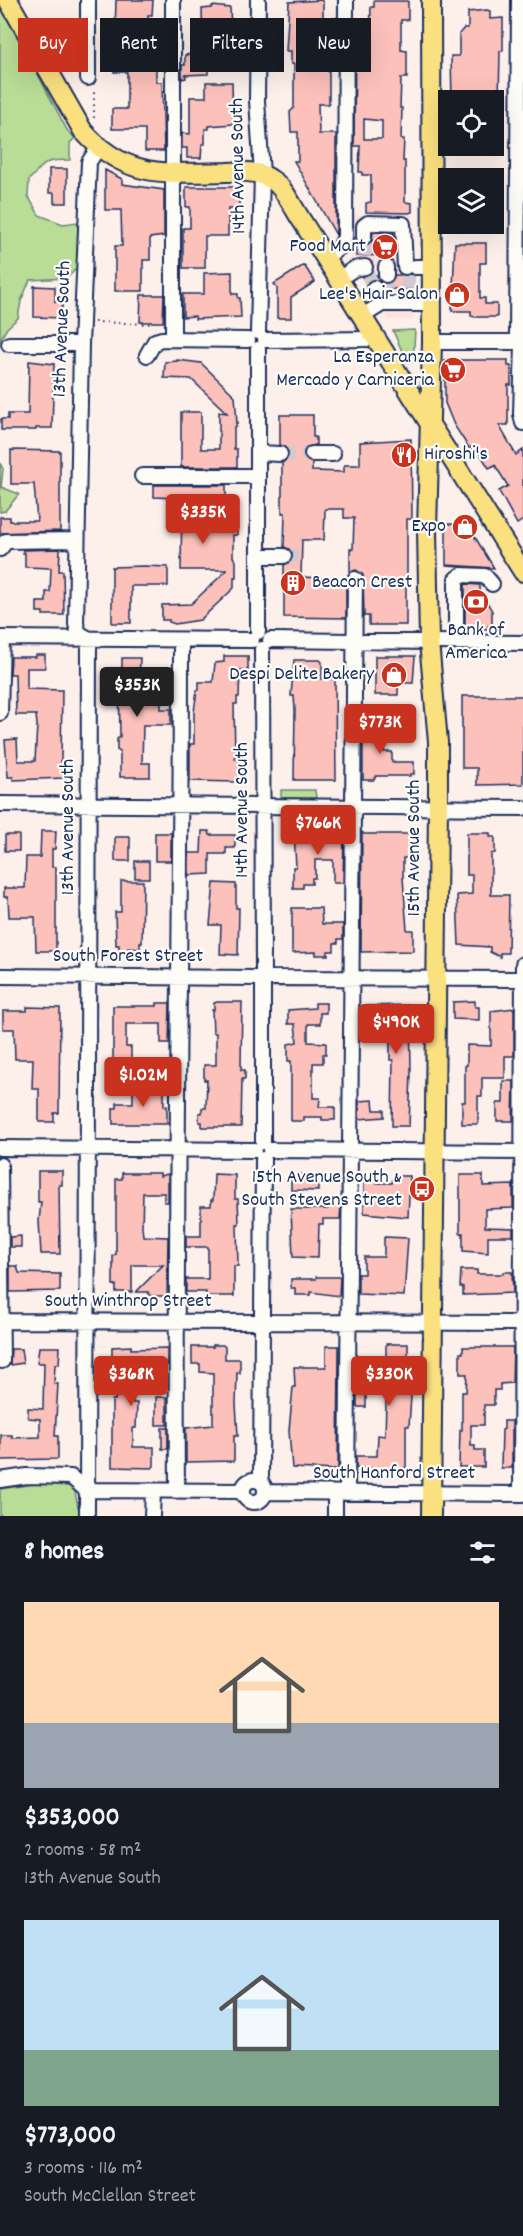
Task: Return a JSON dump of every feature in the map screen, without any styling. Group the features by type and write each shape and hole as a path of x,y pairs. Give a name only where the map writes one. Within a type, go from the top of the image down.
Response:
{"main road":[{"path":"8,0 63,98 83,130 98,148 130,165 156,172 243,171 262,174 274,180 523,572"},
{"name":"15th Avenue South","path":"431,0 400,275 432,304 427,530 428,704 438,742 438,806 431,1516"}],"street":[{"path":"88,0 91,81"},
{"path":"173,0 173,339"},
{"name":"14th Avenue South","path":"258,0 257,101 262,174 257,340 264,978 262,1486"},
{"path":"325,258 340,247 345,237 346,0"},
{"path":"519,0 521,414 523,423"},
{"name":"13th Avenue South","path":"87,1516 89,639 79,633 76,624 76,540 89,162 98,148"},
{"path":"364,237 364,226 368,223 403,224 400,275 394,304"},
{"path":"338,279 354,269 366,266"},
{"path":"394,304 400,275"},
{"path":"361,317 394,304 432,304"},
{"path":"147,356 155,341 173,339 375,339"},
{"path":"432,342 521,342"},
{"path":"9,344 81,344"},
{"path":"258,453 280,454"},
{"path":"312,454 333,454"},
{"path":"142,476 258,476"},
{"path":"0,549 6,541 76,540"},
{"path":"258,556 284,556"},
{"path":"456,642 456,579 460,575 485,576 492,584"},
{"path":"335,1516 341,1493 348,1322 356,579"},
{"path":"0,713 1,638 429,642 515,639"},
{"path":"177,1491 181,640"},
{"path":"0,804 523,808"},
{"path":"522,1494 523,964"},
{"name":"South Forest Street","path":"0,976 523,980"},
{"path":"0,1148 522,1152"},
{"path":"0,1165 2,1361"},
{"name":"South Winthrop Street","path":"1,1321 522,1323"},
{"path":"0,1480 27,1476 71,1477 86,1490 177,1491 248,1497 261,1501 262,1486 249,1481 248,1497 247,1516"},
{"name":"South Hanford Street","path":"262,1486 341,1493 522,1494"},
{"path":"152,1516 153,1491"}],"path":[{"path":"91,81 94,127"},
{"path":"92,322 152,324"}],"shaded area":[{"path":"349,215 413,215 413,320 389,320 349,254"}],"green space":[{"path":"0,2 18,36 18,72 37,72 67,130 75,138 70,143 70,160 46,163 29,180 28,196 39,215 63,224 78,222 77,268 67,278 30,280 21,301 18,318 7,328 0,340"},
{"path":"415,330 413,362 407,362 393,331"},
{"path":"0,463 3,469 1,487 19,494 5,511 0,512"},
{"path":"281,790 315,790 316,798 281,798"},
{"path":"41,1483 74,1487 80,1516 0,1516 0,1489"}],"building":[{"path":"116,0 153,0 152,15 148,15 148,18 116,18"},
{"path":"321,0 323,2 323,18 296,18 296,72 329,72 329,104 318,104 319,134 336,134 336,235 294,161 298,161 298,132 291,132 290,112 294,108 294,64 291,64 291,51 286,51 289,2"},
{"path":"374,1 408,1 408,20 401,20 401,50 407,51 407,78 401,78 400,108 402,108 401,139 404,139 405,202 412,203 412,212 409,213 366,212 366,203 371,202 371,175 362,175 362,172 359,172 360,146 354,146 355,72 371,72 371,7 374,7","holes":["364,119 382,121 382,139 364,139"]},
{"path":"212,6 230,8 231,18 202,18 202,9 212,8"},
{"path":"487,10 490,11 490,19 503,18 499,90 452,90 451,56 459,56 459,34 464,28 468,28 468,12"},
{"path":"190,54 190,72 208,72 208,74 185,75 186,78 182,79 185,55"},
{"path":"127,72 156,72 156,82 162,82 164,151 145,151 145,129 112,129 112,109 127,109"},
{"path":"206,82 232,82 233,124 209,126 209,129 205,129 205,144 202,144 201,158 187,158 187,148 182,148 182,133 190,134 190,97 206,97"},
{"path":"49,169 67,169 67,203 54,203 54,193 49,193"},
{"path":"105,170 122,179 122,184 164,190 164,236 150,238 150,260 143,260 143,291 115,291 115,246 122,246 121,210 105,210"},
{"path":"186,187 239,187 239,209 228,209 228,236 205,236 205,268 183,268 183,228 190,228 190,207 186,207"},
{"name":"Food Mart","path":"373,232 394,233 395,255 356,256 356,241 360,245 368,245 372,241"},
{"path":"455,243 486,243 486,263 480,263 480,298 485,298 485,304 497,304 497,317 475,317 471,316 471,311 452,311"},
{"path":"304,265 315,282 291,297 291,318 277,318 277,288 274,284"},
{"path":"232,272 232,294 238,294 240,298 241,317 195,319 195,316 183,317 183,294 204,294 204,273"},
{"path":"377,275 379,280 385,284 391,282 395,275 411,275 411,289 384,289 375,279 366,283 362,277"},
{"path":"34,286 55,287 55,302 62,302 62,318 34,317"},
{"path":"141,295 164,295 163,322 140,322"},
{"path":"177,360 201,363 235,396 237,423 234,427 234,449 237,449 237,467 181,467 181,412 201,412 201,449 219,449 219,412 227,413 191,379 164,378 165,362"},
{"path":"445,360 508,360 508,366 511,366 511,385 508,385 508,425 499,425 516,455 523,450 523,520 517,524 499,491 508,486 495,465 489,468 479,452 475,454 471,447 469,448 454,425 445,403"},
{"path":"29,361 54,364 52,428 1,430 1,419 8,419 8,414 28,414"},
{"path":"280,415 313,415 313,437 316,437 316,445 307,447 303,453 305,459 312,463 312,471 344,472 344,465 360,465 360,442 411,439 412,519 407,519 409,585 406,585 406,625 369,625 369,616 364,616 363,575 356,570 350,572 354,518 344,518 344,509 325,509 324,540 302,540 301,577 346,579 346,618 284,617 284,565 291,561 293,555 289,549 284,547 285,513 282,513 282,463 289,454 285,447 280,445"},
{"path":"11,450 60,451 60,531 0,533 0,517 10,517 10,521 37,521 34,484 11,484"},
{"path":"154,485 226,485 226,513 237,517 237,535 233,535 233,557 236,561 234,588 200,620 175,624 169,620 162,620 162,605 191,604 227,570 181,570 182,500 154,497"},
{"path":"446,524 467,524 494,568 446,565"},
{"path":"60,549 59,571 63,571 64,615 43,615 43,612 37,612 37,602 46,602 46,592 50,592 51,568 25,567 23,550"},
{"path":"112,567 168,567 168,586 131,586 131,623 112,623"},
{"name":"Bank of America","path":"465,584 480,585 480,590 492,611 492,626 488,626 488,629 465,628"},
{"path":"36,655 45,655 45,668 27,668 27,689 62,690 61,762 63,762 64,778 13,780 13,777 8,777 5,740 17,739 18,761 35,761 37,725 36,715 16,715 15,674 10,674 11,657 36,657"},
{"path":"224,656 248,656 248,670 240,670 239,697 237,697 237,704 234,704 235,759 239,759 239,782 190,781 190,744 194,744 194,712 199,682 213,682 215,663 224,662"},
{"name":"Despi Delite Bakery","path":"375,656 415,656 413,683 398,683 398,695 375,695"},
{"path":"122,658 140,658 139,683 161,686 161,709 171,709 171,725 143,725 142,763 150,763 150,777 120,777 120,752 117,750 117,739 120,737 119,676"},
{"path":"294,660 320,660 322,679 335,679 336,780 294,780 295,710 294,696 291,696"},
{"path":"462,696 523,696 523,784 477,785 477,768 462,768"},
{"path":"363,721 384,722 384,752 392,752 392,762 414,762 414,774 376,776 374,780 363,780"},
{"path":"41,831 56,831 55,849 52,849 52,867 56,867 56,951 36,951 35,917 9,917 8,897 4,897 4,888 25,888 26,857 40,857"},
{"path":"202,831 209,831 210,835 235,835 235,848 226,848 226,854 210,854 210,874 189,875 189,853 201,853"},
{"path":"294,832 303,832 303,836 326,836 326,832 344,832 343,883 333,883 333,860 315,860 315,878 312,878 312,884 303,884 303,888 293,888 293,867 296,867"},
{"path":"362,832 364,834 411,834 411,858 403,858 403,878 407,930 413,930 413,951 361,952"},
{"path":"155,833 171,833 171,861 155,861"},
{"path":"467,833 490,833 490,837 495,837 495,853 491,854 491,895 509,895 508,953 500,953 500,957 490,952 490,947 459,945 457,895 472,894 472,875 467,875"},
{"path":"5,835 19,835 19,851 5,851"},
{"path":"115,837 130,837 130,861 115,861"},
{"path":"135,861 149,861 149,878 135,878"},
{"path":"121,881 143,881 140,949 128,948 128,951 119,951 119,945 116,945 115,912 121,912"},
{"path":"214,883 236,884 236,908 239,908 238,955 220,954 221,925 210,925"},
{"path":"292,908 321,908 322,924 343,924 343,939 338,939 338,943 334,943 334,951 328,951 328,955 316,955 316,952 292,953"},
{"path":"475,1001 475,1007 479,1007 479,1020 453,1019 453,1002"},
{"path":"242,1002 241,1070 245,1070 245,1079 242,1079 241,1127 202,1127 202,1122 199,1122 199,1113 202,1113 202,1108 206,1108 207,1080 204,1080 204,1065 216,1065 216,1033 213,1033 212,1010 214,1010 214,1003"},
{"path":"157,1003 170,1003 169,1043 161,1043 161,1024 126,1024 126,1047 131,1047 131,1068 138,1068 138,1084 113,1084 113,1006 157,1006"},
{"path":"315,1003 326,1003 326,1013 320,1013 320,1024 308,1024 308,1042 326,1043 326,1054 323,1054 323,1063 313,1063 313,1098 320,1098 319,1107 335,1107 335,1120 304,1117 304,1121 291,1121 291,1061 288,1061 288,1044 297,1042 295,1024 288,1024 288,1010 315,1008"},
{"path":"410,1005 409,1126 392,1126 393,1060 390,1060 390,1021 360,1022 360,1006"},
{"path":"27,1007 60,1008 59,1113 54,1113 54,1122 39,1122 39,1089 32,1089 33,1059 15,1059 14,1029 3,1029 3,1011 27,1011"},
{"path":"514,1008 514,1056 505,1056 505,1078 482,1078 482,1096 478,1096 478,1124 462,1124 467,1045 491,1046 491,1011"},
{"path":"158,1067 169,1067 169,1083 158,1083"},
{"path":"503,1081 514,1081 513,1121 497,1121 497,1103 503,1103"},
{"path":"133,1086 164,1086 167,1124 113,1124 113,1108 117,1108 117,1103 133,1103"},
{"path":"373,1100 374,1110 384,1110 384,1117 359,1119 359,1101"},
{"path":"38,1171 62,1171 62,1185 59,1185 60,1254 41,1254 39,1221 41,1202 38,1202"},
{"path":"122,1173 160,1173 160,1176 168,1174 168,1202 164,1202 164,1193 143,1193 142,1227 143,1236 168,1237 167,1296 150,1296 148,1292 136,1292 163,1265 132,1265 132,1292 116,1292 116,1285 113,1285 113,1256 116,1254 116,1179 122,1179"},
{"path":"214,1174 235,1175 235,1199 238,1199 239,1224 237,1224 238,1266 234,1266 234,1296 206,1296 206,1292 186,1292 186,1279 208,1279 208,1247 186,1247 186,1236 201,1236 201,1206 211,1206"},
{"path":"291,1174 322,1175 322,1184 318,1184 318,1191 291,1190"},
{"path":"460,1175 483,1175 483,1186 513,1185 513,1208 485,1209 485,1227 513,1228 513,1236 488,1236 488,1253 463,1251 463,1233 460,1233"},
{"path":"364,1176 377,1177 377,1183 392,1183 394,1176 410,1176 408,1217 364,1213"},
{"path":"328,1205 341,1205 340,1219 323,1219 323,1224 319,1224 318,1258 293,1257 291,1209 328,1209"},
{"path":"21,1236 21,1247 10,1247 10,1237"},
{"path":"384,1237 408,1238 404,1296 358,1294 358,1274 364,1274 364,1257 384,1257"},
{"path":"10,1266 17,1266 19,1273 60,1274 60,1291 10,1292"},
{"path":"461,1270 477,1270 477,1274 512,1272 513,1293 463,1295 463,1287 460,1287"},
{"path":"316,1277 340,1277 339,1296 311,1292 311,1295 295,1295 295,1288 291,1288 291,1279 316,1279"},
{"path":"386,1344 408,1344 408,1367 409,1372 412,1372 412,1382 409,1426 406,1426 406,1468 403,1470 356,1468 356,1456 377,1456 378,1435 385,1436 386,1402 385,1383 366,1382 366,1407 357,1407 357,1365 386,1365"},
{"path":"213,1345 225,1347 225,1359 240,1359 236,1404 238,1436 234,1436 234,1461 186,1462 186,1428 213,1425 213,1373 200,1372 200,1364 192,1364 192,1347 213,1347"},
{"path":"131,1346 131,1349 167,1348 167,1365 131,1366 131,1397 133,1397 133,1403 137,1403 133,1447 154,1447 154,1466 152,1468 112,1467 112,1400 118,1397 118,1372 115,1372 112,1347"},
{"path":"326,1346 339,1346 338,1470 292,1468 289,1431 293,1387 295,1387 294,1367 326,1367"},
{"path":"39,1347 60,1347 59,1364 55,1364 54,1384 58,1384 55,1436 58,1436 58,1459 1,1460 1,1435 12,1435 12,1438 40,1437 40,1419 28,1418 28,1408 43,1409 44,1363 37,1363"},
{"path":"463,1347 513,1347 512,1383 500,1384 500,1390 494,1390 494,1405 484,1405 484,1425 471,1425 471,1446 475,1446 475,1450 484,1450 484,1467 459,1467 462,1392 466,1392 467,1374 460,1374 460,1353 463,1353"},
{"path":"11,1349 21,1349 23,1363 10,1365"},
{"path":"156,1397 167,1397 167,1425 156,1425"},
{"path":"504,1421 512,1421 512,1468 501,1468"},
{"path":"162,1428 168,1428 168,1449 162,1449"}],"tunnel":[{"path":"364,237 364,256"},
{"path":"368,275 374,288"},
{"path":"386,275 386,289"},
{"path":"408,275 408,289"},
{"path":"280,454 312,454"},
{"path":"284,556 301,556"}],"place":[{"name":"Food Mart","path":"385,247"},
{"name":"Lee's Hair Salon","path":"457,295"},
{"name":"La Esperanza Mercado y Carniceria","path":"453,370"},
{"name":"Hiroshi's","path":"404,455"},
{"name":"Expo","path":"465,527"},
{"name":"Beacon Crest","path":"293,583"},
{"name":"Bank of America","path":"476,602"},
{"name":"Despi Delite Bakery","path":"394,675"},
{"name":"15th Avenue South & South Stevens Street","path":"422,1189"}]}
